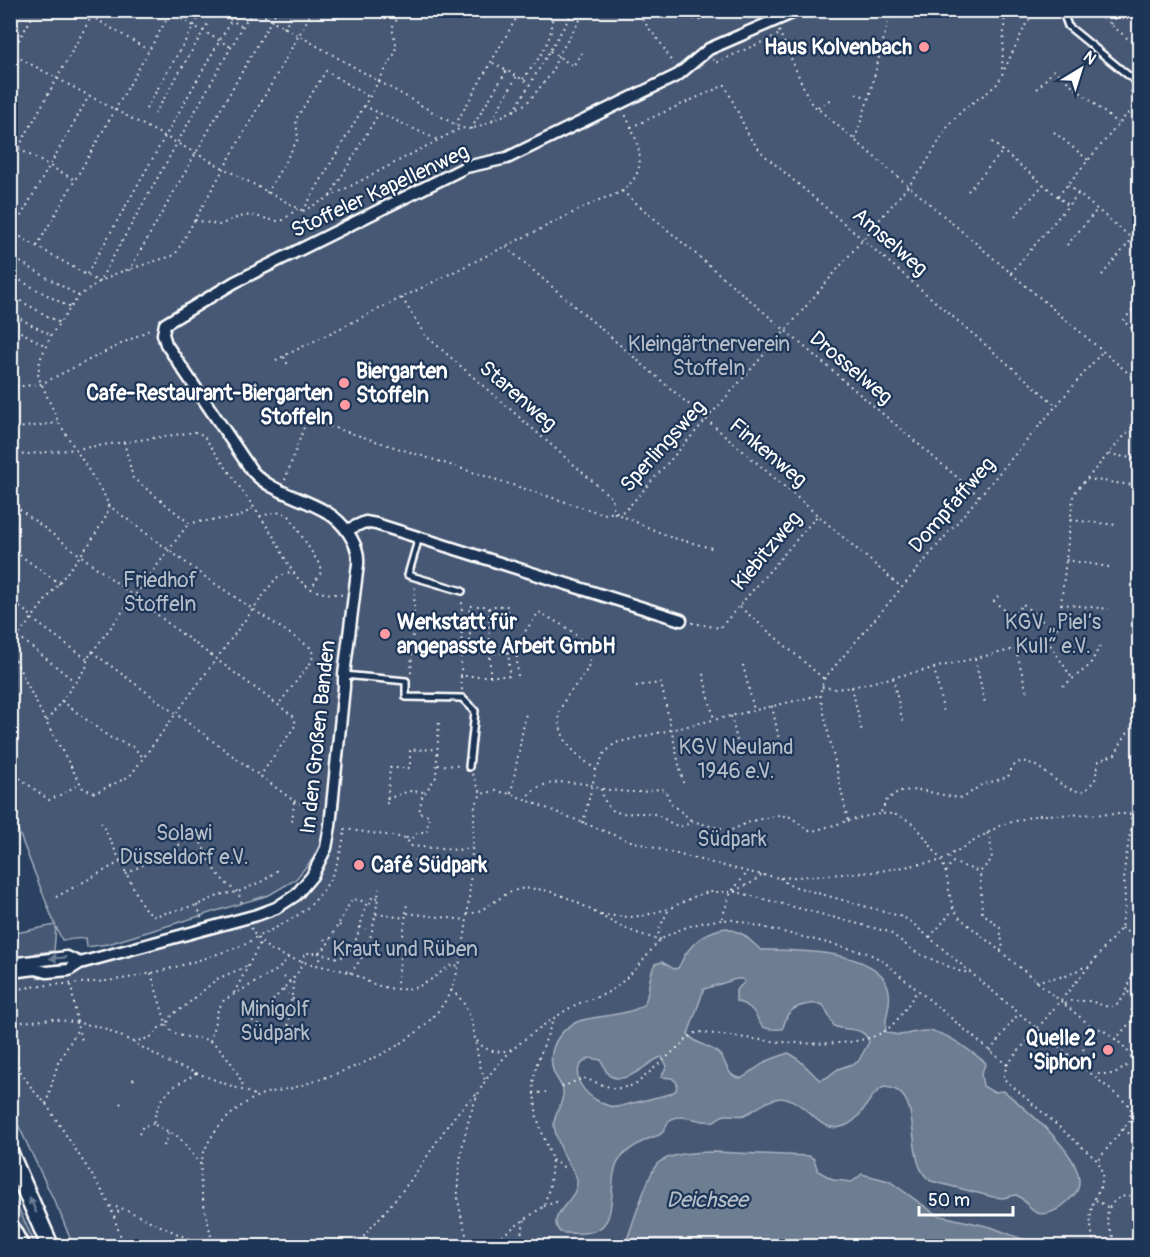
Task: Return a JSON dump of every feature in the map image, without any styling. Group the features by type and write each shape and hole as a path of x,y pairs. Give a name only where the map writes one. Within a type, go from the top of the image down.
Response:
{"main road":[{"path":"10,1154 50,1246"},
{"path":"10,1227 20,1246"}],"street":[{"name":"Stoffeler Kapellenweg","path":"163,328 169,320 234,282 466,167 507,158 678,75 709,49 799,10"},
{"name":"In den Großen Banden","path":"10,964 36,966 47,972 69,970 80,963 276,908 296,895 306,884 323,854 330,826 344,675 359,556 347,530 327,510 281,491 252,471 166,344 163,328"},
{"path":"347,530 365,522 681,620"},
{"name":"In den Großen Banden","path":"10,972 36,966 45,959 67,957 80,963"}],"lane":[{"path":"1065,10 1064,15 1068,26 1140,85"},
{"path":"419,537 408,575 462,591"},
{"path":"344,675 406,681 406,697 462,698 475,711 470,767"}],"path":[{"path":"10,15 13,10"},
{"path":"36,10 11,54 303,211 462,128"},
{"path":"10,163 95,10"},
{"path":"214,10 243,27"},
{"path":"86,275 237,10"},
{"path":"99,282 253,10 456,125 471,129 491,122 527,103 546,83 558,56 586,10"},
{"path":"129,271 277,10"},
{"path":"284,28 294,10"},
{"path":"292,571 276,578 130,776 95,793 89,792 79,784 11,649 18,636 81,555 107,515 108,505 106,498 59,423 41,384 38,368 51,335 79,296 117,273 175,255 313,10"},
{"path":"303,211 395,53 396,44 392,28 402,10"},
{"path":"456,125 521,10"},
{"path":"523,79 539,58 548,41 552,18 550,10"},
{"path":"514,111 574,10"},
{"path":"634,10 662,45 678,75"},
{"path":"659,10 700,20 700,10"},
{"path":"855,139 869,97 891,10"},
{"path":"1002,72 1005,10"},
{"name":"Sperlingsweg","path":"307,419 603,514 625,511 785,331 909,185 923,168 950,123 965,108 998,83 1026,24 1037,10"},
{"path":"1094,10 1140,49"},
{"path":"1099,15 1103,10"},
{"path":"1110,24 1121,10"},
{"path":"37,246 172,12 231,47"},
{"path":"92,16 148,50"},
{"path":"146,109 199,17"},
{"path":"775,21 810,102 1140,383"},
{"path":"155,114 208,23"},
{"path":"709,49 715,63 780,34"},
{"path":"549,51 573,66 584,51"},
{"path":"491,63 529,83"},
{"path":"471,129 507,70"},
{"path":"1037,89 1054,70 1118,125"},
{"path":"267,193 298,139 296,119 326,71 369,97"},
{"path":"491,122 517,76"},
{"name":"Amselweg","path":"631,127 725,85 756,147 1057,406"},
{"path":"856,94 869,97"},
{"path":"89,96 11,231 99,282"},
{"path":"818,108 831,99"},
{"path":"1058,196 1139,100"},
{"path":"276,360 601,199 622,191 633,179 639,166 640,156 639,145 620,103"},
{"path":"364,106 439,140"},
{"path":"329,198 379,113"},
{"path":"1128,114 1140,124"},
{"path":"1054,132 1088,160"},
{"path":"992,142 1068,205"},
{"path":"19,149 75,180"},
{"path":"968,191 1003,151"},
{"path":"1015,216 1044,184"},
{"path":"1067,185 1140,245"},
{"name":"Drosselweg","path":"622,191 979,496"},
{"path":"1011,273 1078,194"},
{"path":"195,220 219,225 251,215 283,220 297,209"},
{"path":"1067,245 1097,210"},
{"path":"1102,275 1132,239"},
{"name":"Finkenweg","path":"506,248 902,587"},
{"path":"10,256 79,296"},
{"path":"10,275 71,308"},
{"path":"10,295 61,323"},
{"name":"Starenweg","path":"402,298 424,335 612,498 615,513"},
{"path":"1140,301 1123,321 1140,335"},
{"path":"10,314 51,335"},
{"path":"10,326 46,346"},
{"path":"10,384 41,384 154,327 163,328"},
{"name":"Dompfaffweg","path":"824,678 1102,351"},
{"path":"284,357 289,367"},
{"path":"281,491 307,419 313,410"},
{"path":"822,687 836,689 852,687 1047,640 1055,632 1059,622 1073,497 1140,418"},
{"path":"10,429 59,423"},
{"path":"10,456 195,432 203,435 260,516 284,552 292,571 302,583 311,590 353,597"},
{"path":"124,442 133,478 189,523 239,517 253,509"},
{"path":"1109,454 1136,459"},
{"path":"1087,479 1132,484"},
{"path":"10,502 293,716 296,724 260,776"},
{"path":"108,505 169,551 311,648 312,661 278,705"},
{"path":"260,516 279,512 290,517 321,567 321,572 311,590"},
{"path":"615,513 670,537 715,549"},
{"name":"Kiebitzweg","path":"681,620 720,628 817,515"},
{"path":"1071,520 1117,525"},
{"path":"46,722 87,666 87,659 92,652 189,523"},
{"path":"10,548 60,584"},
{"path":"1066,560 1109,567"},
{"path":"406,681 406,676 411,676 416,577"},
{"path":"462,591 462,698"},
{"path":"998,596 994,601 1012,617 1023,604 1055,632"},
{"path":"10,600 87,659"},
{"path":"1061,604 1109,609"},
{"path":"462,676 509,676 508,606 489,608 470,606 470,654"},
{"path":"740,607 824,678 820,695 848,821"},
{"path":"489,608 490,650 493,653 517,652"},
{"path":"518,676 518,641 539,612 563,627 584,645 589,659 587,669 562,701 559,724 565,740 573,751 596,770"},
{"path":"18,636 75,682"},
{"path":"1047,640 1073,679"},
{"path":"1063,686 1089,666 1100,646"},
{"path":"1016,649 1027,693"},
{"path":"462,654 486,653 490,650"},
{"path":"92,652 294,801 331,812"},
{"path":"486,653 490,658"},
{"path":"490,676 490,658 493,653"},
{"path":"975,659 985,703"},
{"path":"743,665 754,710"},
{"path":"934,668 944,714"},
{"path":"703,674 714,719"},
{"path":"893,678 903,723"},
{"path":"636,686 661,683 684,787"},
{"path":"852,687 862,732"},
{"path":"583,823 596,770 604,754 615,743 820,695"},
{"path":"62,701 109,737 133,747 144,758"},
{"path":"772,706 782,749"},
{"path":"511,794 526,713"},
{"path":"730,716 742,761"},
{"path":"881,812 887,800 899,791 919,790 959,798 966,796 975,788 1008,777 1012,767 1021,761 1032,764 1072,790 1085,790 1095,780 1099,761 1116,754 1125,736 1140,716"},
{"path":"330,826 406,838 412,838 418,832 427,832 429,815 419,813 420,801 436,777 439,720"},
{"path":"387,804 390,768 410,768 410,750 438,750"},
{"path":"447,759 447,765"},
{"path":"438,765 470,767 481,794"},
{"path":"10,771 49,800 79,784"},
{"path":"525,800 529,794 544,785 564,782 639,793 663,789 671,802 692,821 729,831 752,821 779,815 790,817 806,830 813,831 881,812 898,815 915,826 940,861 945,873 950,900 960,918 1092,1027 1100,1028 1126,1049 1132,1063 1139,1067"},
{"path":"601,789 609,806 623,814 655,815 679,827 686,826 692,821"},
{"path":"216,1246 212,1242 203,1196 201,1165 211,1139 221,1124 232,1113 258,1096 290,1089 330,1076 382,1053 423,1026 451,990 458,966 466,920 475,806 481,794 496,790 511,794 583,823 669,852 780,878 882,871 940,861 1001,825 1038,814 1130,814 1140,806"},
{"path":"387,800 409,791 424,792"},
{"path":"292,824 294,801"},
{"path":"1094,1246 1090,1220 1091,1211 1102,1186 1098,1161 1003,1078 1007,1065 1121,928 1125,906 1124,870 1132,822 1130,814"},
{"path":"101,822 143,907 154,916 197,905 223,894 238,892 263,881 279,868"},
{"path":"987,833 990,837 992,859 980,872 982,912 1000,928 1003,949 1000,951"},
{"path":"126,874 197,836 220,878 227,886 238,892 255,937 260,943 288,957 350,973 372,984 405,989 420,986 452,965 458,966"},
{"path":"406,838 411,846 458,850 471,847"},
{"path":"949,856 952,862 980,872"},
{"path":"408,860 431,863"},
{"path":"56,897 120,862"},
{"path":"945,873 952,862"},
{"path":"721,919 732,892 748,872"},
{"path":"732,892 753,882 762,874"},
{"path":"780,878 789,885 903,917 930,937 1130,1106 1132,1112 1130,1120 1098,1161"},
{"path":"350,973 371,937 379,889"},
{"path":"466,914 473,913 511,892 546,890 565,897 627,929 660,940"},
{"path":"601,915 630,917 646,915 670,908 698,895 732,892 745,894 889,932 917,953 959,972 970,973"},
{"path":"320,960 320,953 328,944 352,899 371,903 372,897 378,898"},
{"path":"397,983 407,901"},
{"path":"344,902 356,904"},
{"path":"294,977 287,1036 276,1039 259,1037 258,1017 294,977 305,953 320,953 342,958 349,954 357,937 367,902"},
{"path":"197,905 201,916"},
{"path":"660,940 658,931 670,908"},
{"path":"930,937 950,915 953,908"},
{"path":"406,913 466,920"},
{"path":"376,914 405,918"},
{"path":"469,1246 460,1213 459,1176 463,1145 477,1094 485,1080 514,1048 531,1034 568,1008 612,990 639,965 660,940 686,928 721,919 734,920 868,953 883,961 1007,1065"},
{"path":"339,925 344,928"},
{"path":"360,927 366,928"},
{"path":"1121,928 1140,936"},
{"path":"352,936 357,937"},
{"path":"324,939 328,944"},
{"path":"233,995 260,943"},
{"path":"352,949 359,951"},
{"path":"344,951 349,954"},
{"path":"210,1041 220,1005 277,970 288,957"},
{"path":"1065,1004 1078,1000 1115,1006 1128,992 1132,974 1140,961"},
{"path":"133,1042 148,1038 166,1025 173,1014 217,979 247,966"},
{"path":"1036,981 1066,976 1090,966"},
{"path":"69,970 78,1029 82,1040"},
{"path":"151,973 166,1025 170,1030 187,1038 210,1041 234,1065 244,1089"},
{"path":"1132,974 1137,974"},
{"path":"284,977 290,982"},
{"path":"10,992 70,984"},
{"path":"283,990 288,994"},
{"path":"451,990 468,1012 485,1080"},
{"path":"562,1087 583,1078 615,1089 634,1085 693,1034 699,1032 814,1044 865,1040 890,1028 918,990"},
{"path":"1115,1040 1138,1013 1130,1010 1139,998 1128,992"},
{"path":"292,999 298,1000"},
{"path":"270,1004 276,1008"},
{"path":"282,1013 290,1014"},
{"path":"990,1051 1019,1013"},
{"path":"10,1023 54,1019 102,1027 171,1062 258,1096"},
{"path":"544,1206 550,1185 552,1160 537,1118 533,1094 536,1066 553,1020"},
{"path":"252,1021 258,1021"},
{"path":"288,1026 295,1026"},
{"path":"46,1104 58,1063 78,1029"},
{"path":"275,1032 276,1039"},
{"path":"1085,1062 1083,1046 1089,1033"},
{"path":"265,1039 265,1045"},
{"path":"477,1041 488,1050 496,1052 514,1048"},
{"path":"10,1043 21,1072 46,1104 110,1206 124,1246"},
{"path":"1098,1074 1115,1074 1128,1065"},
{"path":"153,1124 162,1099 175,1085 196,1073"},
{"path":"533,1094 546,1092"},
{"path":"356,1246 413,1177 455,1115 477,1094"},
{"path":"1132,1112 1140,1110"},
{"path":"1130,1120 1133,1132 1140,1140"},
{"path":"139,1134 143,1126 153,1124 179,1137 201,1165"},
{"path":"1123,1129 1140,1140"},
{"path":"164,1146 169,1132"},
{"path":"552,1160 565,1168"},
{"path":"1108,1246 1114,1240 1108,1222 1110,1208 1122,1196 1130,1195 1140,1199"},
{"path":"1095,1200 1110,1208"},
{"path":"487,1246 544,1206 559,1201"},
{"path":"110,1206 121,1208 193,1241 205,1244 212,1242"},
{"path":"114,1217 121,1208"},
{"path":"510,1246 520,1238 525,1219"}],"green space":[{"name":"Südpark","path":"11,11 1139,11 1139,1246 73,1246 60,1213 11,1110 11,977 36,973 37,977 82,968 246,917 278,902 304,879 315,856 295,880 269,895 108,944 87,947 86,938 62,940 56,927 54,951 35,953 35,960 11,961 11,934 55,925 14,820 10,817"},
{"path":"10,1190 36,1246 29,1246 11,1210"}],"water":[{"path":"727,928 744,935 761,950 831,954 868,965 881,974 889,993 886,1032 898,1035 922,1031 936,1032 958,1043 986,1063 981,1074 983,1086 993,1092 1004,1091 1039,1121 1064,1149 1079,1176 1075,1194 1059,1208 1044,1214 1034,1212 1016,1195 1003,1198 993,1197 931,1181 922,1172 917,1159 906,1100 897,1091 884,1087 873,1096 860,1115 841,1127 827,1126 798,1103 784,1098 772,1100 744,1115 724,1115 709,1122 685,1117 674,1118 669,1121 661,1134 634,1147 620,1159 615,1168 611,1204 605,1224 596,1230 583,1233 560,1232 556,1219 573,1194 577,1180 560,1146 554,1126 563,1095 562,1087 553,1070 552,1052 555,1044 564,1031 579,1021 633,1010 644,1004 655,964 662,962 674,969 678,968 685,955 698,940","holes":["742,979 745,982 736,990 736,1001 749,1007 762,1026 766,1028 782,1029 788,1014 800,1006 823,1005 834,1026 859,1031 867,1037 869,1042 858,1062 838,1069 820,1080 788,1053 767,1061 742,1078 733,1076 720,1055 695,1041 688,1034 704,989","662,1057 667,1066 661,1077 672,1078 677,1083 676,1090 670,1094 617,1107 608,1106 591,1096 583,1089 579,1081 578,1073 581,1065 589,1058 601,1060 608,1075 624,1078"]},
{"name":"Deichsee","path":"714,1152 809,1156 814,1159 818,1171 834,1180 852,1182 862,1174 889,1181 937,1215 991,1227 1040,1246 625,1246 645,1189 658,1163 677,1155"}],"place":[{"name":"Haus Kolvenbach","path":"924,47"},
{"name":"Biergarten Stoffeln","path":"344,383"},
{"name":"Cafe-Restaurant-Biergarten Stoffeln","path":"345,405"},
{"name":"Werkstatt für angepasste Arbeit GmbH","path":"385,634"},
{"name":"Café Südpark","path":"359,865"},
{"name":"Quelle 2 'Siphon'","path":"1108,1050"}],"park label":[{"name":"Kleingärtnerverein Stoffeln","path":"709,356"},
{"name":"Friedhof Stoffeln","path":"160,592"},
{"name":"KGV „Piel’s Kull“ e.V.","path":"1053,634"},
{"name":"KGV Neuland 1946 e.V.","path":"736,759"},
{"name":"Solawi Düsseldorf e.V.","path":"184,845"},
{"name":"Kraut und Rüben","path":"405,949"},
{"name":"Minigolf Südpark","path":"275,1021"}]}
